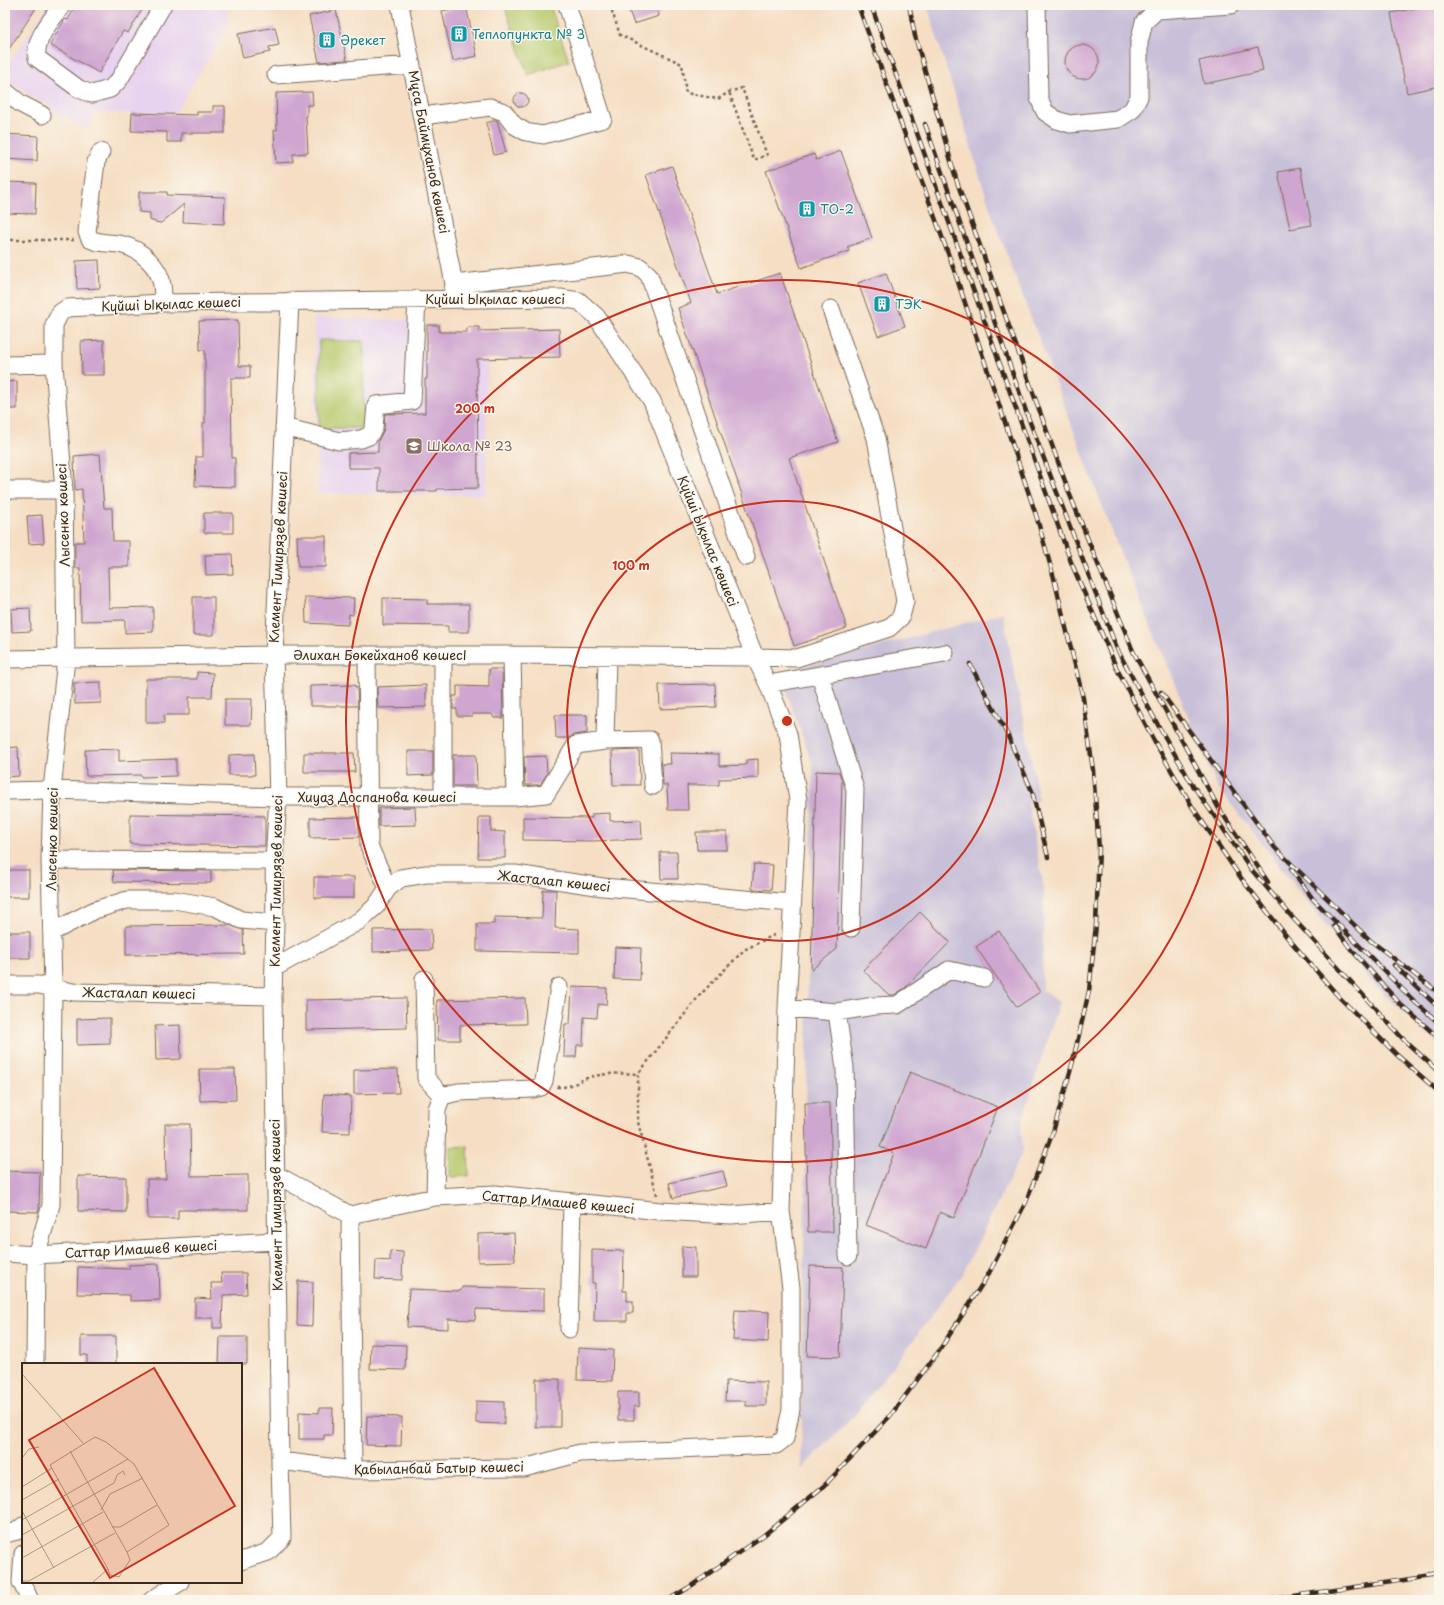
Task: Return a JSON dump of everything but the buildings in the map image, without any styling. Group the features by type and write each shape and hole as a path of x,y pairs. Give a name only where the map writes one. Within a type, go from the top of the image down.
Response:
{"street":[{"path":"62,5 40,38 36,49 37,58 80,89 92,94 110,89 119,80 163,5"},
{"name":"Мұса Баймұханов көшесі","path":"400,5 422,116 452,291"},
{"path":"422,116 490,107 504,112 514,125 526,132 544,135 603,119 567,5"},
{"path":"1038,5 1039,98 1045,112 1057,120 1070,124 1118,119 1132,110 1139,97 1139,42 1144,22 1157,10 1231,5"},
{"path":"276,76 412,65"},
{"path":"5,91 22,104 42,115"},
{"path":"101,152 96,162 87,232 90,239 100,244 123,245 141,252 154,267 162,283 163,303"},
{"path":"452,291 628,264 640,267 649,275 746,557"},
{"name":"Күйші Ықылас көшесі","path":"60,313 67,308 163,303 417,299 452,291 560,298 579,301 596,316 652,401 755,657 768,684 788,734 798,800 787,1008"},
{"path":"284,427 339,441 361,439 369,436 374,428 376,405 412,400 417,299"},
{"name":"Клемент Тимирязев көшесі","path":"280,1461 273,996 276,923 274,861 278,797 274,655 290,301"},
{"name":"Әлихан Бөкейханов көшесI","path":"5,659 274,655 512,655 797,658 888,628 901,616 905,601 876,438 831,309"},
{"name":"Лысенко көшесі","path":"35,1363 36,1255 51,1205 53,988 50,860 52,790 66,658 64,490 54,364 54,325 60,313"},
{"path":"5,365 54,364"},
{"path":"5,490 64,490"},
{"path":"768,684 945,653"},
{"path":"367,655 369,846 388,888"},
{"path":"443,655 443,797"},
{"path":"512,655 515,796"},
{"path":"605,741 607,657"},
{"path":"820,675 855,790 851,928"},
{"name":"Хиуаз Доспанова көшесі","path":"5,790 52,790 278,797 443,797 546,794 576,745 605,741 650,740 653,786"},
{"path":"50,860 274,861"},
{"name":"Жасталап көшесі","path":"274,968 359,921 376,906 388,888 401,878 426,874 515,874 603,886 792,903"},
{"path":"52,932 95,910 127,900 174,900 215,907 242,920 276,923"},
{"path":"787,1008 837,1012 874,1006 897,1005 949,970 984,978"},
{"path":"424,979 426,1078 442,1096"},
{"name":"Жасталап көшесі","path":"5,985 39,985 73,992 273,996"},
{"path":"442,1096 458,1092 533,1089 540,1086 544,1081 559,987"},
{"name":"Қабыланбай Батыр көшесі","path":"280,1461 353,1470 524,1468 580,1453 776,1445 785,1438 791,1409 791,1288 781,1211 787,1008"},
{"path":"837,1012 845,1068 848,1256"},
{"path":"435,1197 437,1109 442,1096"},
{"path":"275,1174 350,1215 353,1470"},
{"name":"Саттар Имашев көшесі","path":"350,1215 435,1197 494,1194 661,1211 731,1215 781,1211"},
{"path":"569,1329 572,1202"},
{"name":"Саттар Имашев көшесі","path":"5,1253 36,1255 276,1240"},
{"path":"242,1561 268,1552 282,1538 280,1461"},
{"path":"5,1534 17,1532 22,1527"},
{"path":"22,1568 21,1582 30,1600"},
{"path":"152,1600 178,1583"}],"path":[{"path":"610,5 620,35 682,64 686,93 718,99 729,92 742,88 767,155 754,160 729,92"},
{"path":"5,240 90,239"},
{"path":"661,1211 638,1122 638,1074 699,996 744,950 791,927"},
{"path":"540,1086 566,1088 589,1077 617,1072 638,1074"}],"shaded area":[{"path":"48,5 225,5 230,24 175,113 96,113 85,129 5,80 5,70"},
{"path":"927,5 1439,5 1439,1044 1370,981 1217,786 1118,547 993,218"},
{"path":"314,317 424,321 425,360 487,361 486,495 318,493"},
{"path":"1003,613 1039,800 1028,803 1044,889 1042,991 1059,1002 1021,1125 1023,1151 963,1273 906,1350 854,1416 801,1469 808,978 813,766 780,673"}],"green space":[{"path":"504,5 550,5 569,61 528,75"},
{"path":"319,340 364,341 363,428 319,428"},
{"path":"468,1146 469,1176 450,1177 450,1147"}],"railway":[{"path":"668,1600 688,1588 764,1535 825,1485 890,1416 939,1351 988,1275 1026,1202 1053,1132 1072,1065 1089,991 1096,925 1099,849 1093,770 1083,698 1054,578 1036,515 954,270 858,5"},
{"path":"871,5 1071,562 1116,667 1153,739 1193,808 1241,878 1287,937 1339,997 1397,1055 1439,1092"},
{"path":"909,5 915,36 957,182 1070,495 1133,651 1218,807 1268,882"},
{"path":"925,124 1028,417 1117,649 1158,725 1192,784 1251,869 1292,917 1404,1040 1439,1072"},
{"path":"970,664 1007,734 1032,791 1048,857"},
{"path":"1161,692 1275,848 1371,941 1439,993"},
{"path":"1291,869 1313,899 1414,1001 1439,1023"},
{"path":"1334,926 1350,948 1401,1005 1439,1038"},
{"path":"1394,965 1439,1008"},
{"path":"1266,1600 1439,1575"}],"place":[{"name":"Теплопункта № 3","path":"459,34"},
{"name":"Әрекет","path":"327,40"},
{"name":"ТО-2","path":"807,209"},
{"name":"ТЭК","path":"882,304"},
{"name":"Школа № 23","path":"414,446"}]}
